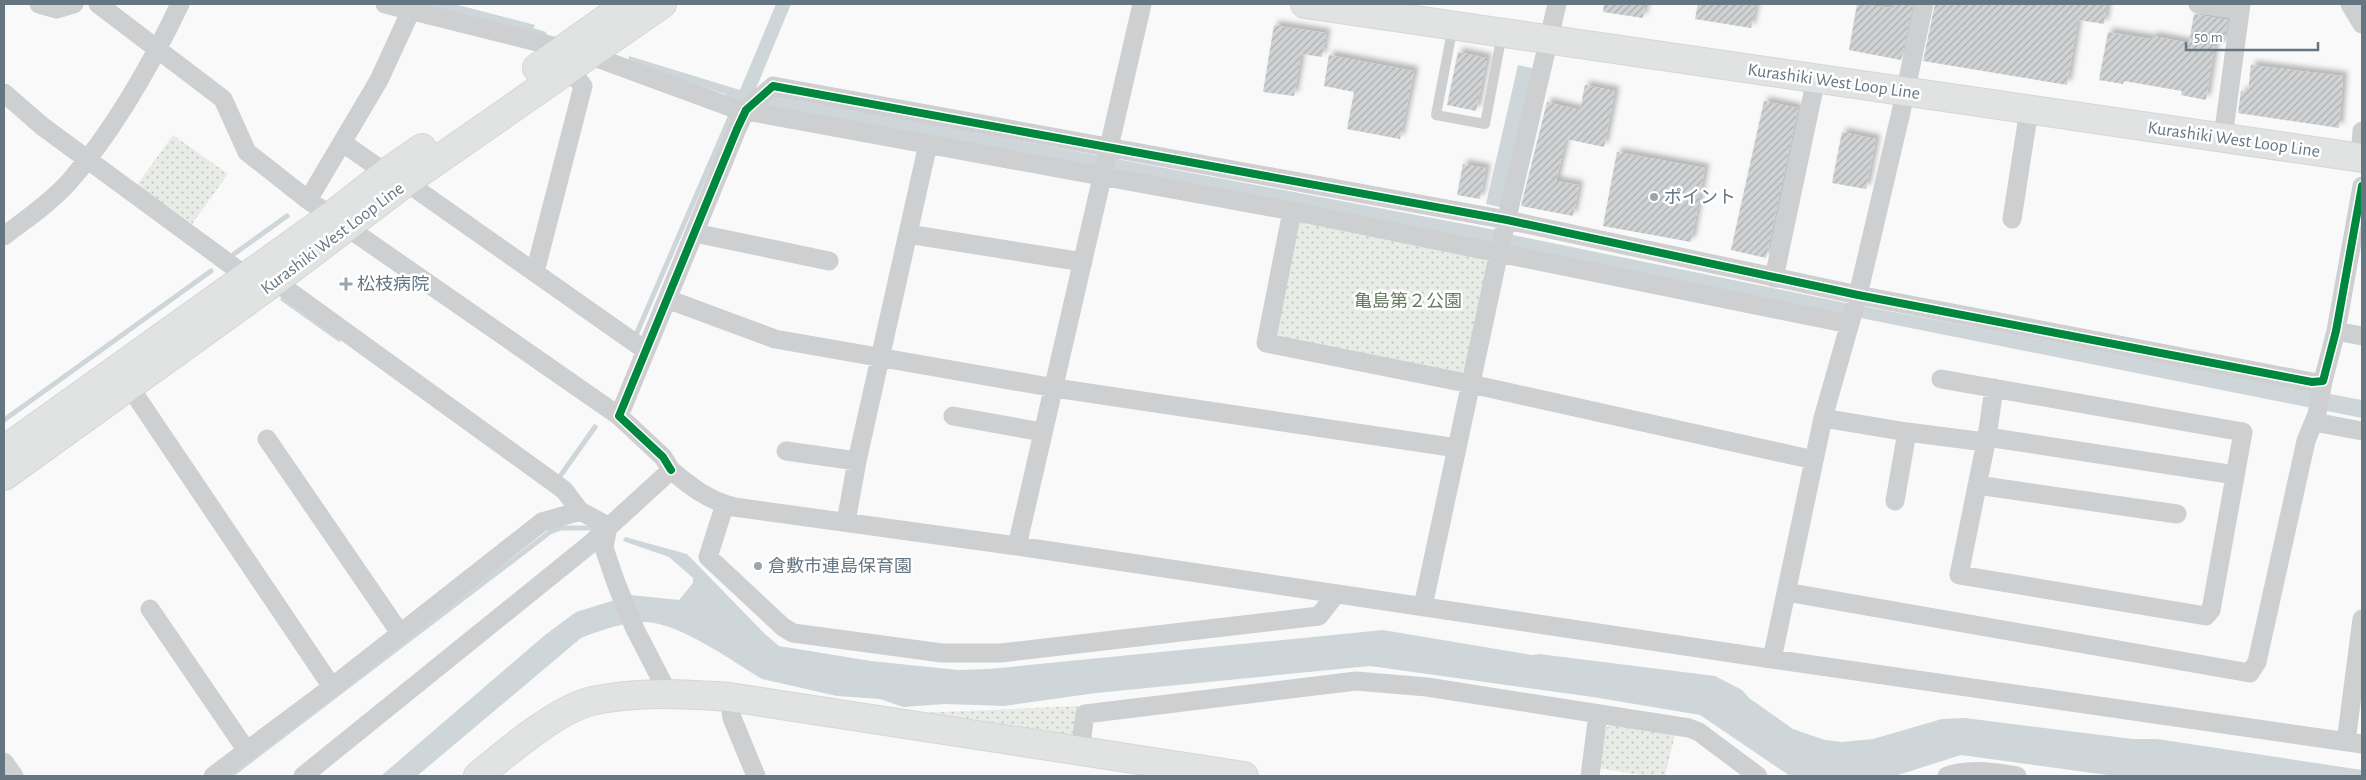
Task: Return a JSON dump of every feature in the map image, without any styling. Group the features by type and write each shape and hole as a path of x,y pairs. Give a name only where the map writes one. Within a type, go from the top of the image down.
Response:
{"main road":[{"name":"Kurashiki West Loop Line","path":"4,450 123,378 276,281 339,222 396,177 574,58 662,4"},
{"name":"Kurashiki West Loop Line","path":"1305,4 2361,158"},
{"name":"Kurashiki West Loop Line","path":"574,58 618,8"},
{"name":"Kurashiki West Loop Line","path":"4,476 246,276 339,222"},
{"path":"478,776 510,750 556,718 591,701 668,693 729,697 1244,776"}],"street":[{"path":"39,4 57,9 74,4"},
{"path":"98,4 223,99 247,152 308,200 619,416 663,457 671,470 698,493 725,504 2354,743 2362,619"},
{"path":"4,236 45,206 68,183 87,158 117,118 158,50 180,4"},
{"path":"385,4 413,7 736,109 750,108 928,144 1104,163 1506,223 1774,278 1857,298 2322,385"},
{"path":"1017,546 1142,4"},
{"path":"1423,606 1506,223 1557,4"},
{"path":"1772,659 1823,418 1857,298 1924,4"},
{"path":"2198,4 2240,7 2223,137"},
{"path":"2350,4 2362,24"},
{"path":"308,200 379,80 413,7"},
{"path":"535,272 583,86 574,58"},
{"path":"1774,278 1816,79"},
{"path":"619,416 695,234 736,129 750,108 773,86 1104,163 1292,211 1500,250 1850,322"},
{"path":"4,93 42,126 246,276"},
{"path":"2012,219 2029,110"},
{"path":"2361,158 2362,131"},
{"path":"342,143 396,177 645,350"},
{"path":"846,522 857,461 928,144"},
{"path":"1786,592 2250,673 2257,662 2306,441 2315,418 2336,331 2362,186"},
{"path":"1292,211 1266,342 1471,384 1814,460"},
{"path":"695,234 829,261"},
{"path":"908,234 1083,262"},
{"path":"276,281 564,490 580,511 608,526"},
{"path":"667,299 775,340 1054,388 1457,448"},
{"path":"2336,331 2362,336"},
{"path":"123,378 332,687"},
{"path":"1941,379 1994,388 2243,432 2211,610 2206,616 1960,576 1994,388"},
{"path":"953,416 1042,432"},
{"path":"1823,418 1907,432 1986,440 2236,475"},
{"path":"2315,418 2362,431"},
{"path":"1895,501 1907,432"},
{"path":"267,439 400,633"},
{"path":"786,451 857,461"},
{"path":"303,776 589,545 671,470"},
{"path":"1977,485 2178,514"},
{"path":"725,504 708,557 783,627 793,633 942,653 1002,653 1319,616 1336,594"},
{"path":"213,776 332,687 542,522 580,511"},
{"path":"608,526 604,548 616,583 635,629 668,693"},
{"path":"150,609 247,751"},
{"path":"1080,751 1085,714 1356,681 1427,686 1689,728 1700,732 1758,776"},
{"path":"729,697 732,718 756,776"},
{"path":"1590,776 1598,714"},
{"path":"4,762 14,776"},
{"path":"1956,775 1984,771 2017,776"}],"lane":[{"path":"1453,25 1436,115 1485,124 1503,33"}],"green space":[{"path":"173,135 228,174 192,224 137,185"},
{"name":"亀島第２公園","path":"1303,219 1480,256 1489,262 1467,367 1460,374 1276,340 1298,224"},
{"path":"1078,706 1074,732 1064,739 896,714"},
{"path":"1610,724 1675,735 1665,776 1648,776 1597,768 1603,732"}],"shaded area":[{"path":"416,4 454,4 535,25 530,35"},
{"path":"776,4 791,4 755,91 1496,230 1846,303 2362,400 2362,418 1509,248 733,102 725,94 628,62 629,56 740,90"},
{"path":"1518,65 1536,69 1504,208 1486,204"},
{"path":"625,537 687,554 779,646 871,661 958,670 989,669 1383,630 1532,655 1539,654 1715,676 1742,690 1749,698 1793,729 1825,740 1842,742 1873,739 1942,719 1965,718 2133,739 2157,739 2362,770 2362,776 2115,776 1961,755 1895,776 1790,776 1700,715 1593,697 1370,666 1096,693 1004,706 945,704 903,707 880,699 837,696 762,679 721,653 674,629 659,624 637,622 605,629 581,638 417,776 381,776 545,635 576,612 631,595 679,600 693,583 693,578 669,557 623,541"}],"building":[{"path":"1604,4 1645,4 1643,18 1603,12"},
{"path":"1698,4 1756,4 1751,28 1695,19"},
{"path":"1857,4 1894,8 1894,4 1913,4 1901,60 1849,50"},
{"path":"1935,4 2107,4 2104,24 2078,20 2067,85 1923,61"},
{"path":"2194,14 2228,20 2224,44 2215,43 2206,100 2181,95 2182,91 2124,81 2123,84 2099,80 2108,32 2152,39 2153,36 2189,43"},
{"path":"1274,25 1326,33 1322,57 1301,54 1294,96 1263,92"},
{"path":"1458,52 1487,58 1476,111 1447,105"},
{"path":"1329,55 1414,71 1400,139 1347,129 1354,92 1324,86"},
{"path":"2251,65 2343,76 2339,128 2238,113 2241,91 2248,92"},
{"path":"1585,85 1615,91 1604,147 1566,139 1556,181 1579,185 1573,216 1521,206 1547,102 1580,110"},
{"path":"1764,101 1798,108 1766,258 1731,250"},
{"path":"1842,132 1876,139 1866,189 1832,183"},
{"name":"ポイント","path":"1617,152 1705,168 1691,242 1603,226"},
{"path":"1463,164 1486,168 1480,199 1457,195"}],"waterway":[{"path":"527,29 544,34"},
{"path":"636,335 731,115"},
{"path":"234,254 287,216"},
{"path":"4,420 211,271"},
{"path":"283,299 339,339"},
{"path":"558,479 595,427"},
{"path":"230,776 550,532 561,528 591,528"}],"cycle path":[{"path":"671,470 663,457 619,416 737,129 746,110 773,86 1507,220 1858,295 2312,382 2323,381 2336,331 2362,186"}],"place":[{"name":"ポイント","path":"1654,197"},
{"name":"松枝病院","path":"346,284"},
{"name":"倉敷市連島保育園","path":"758,566"}]}
